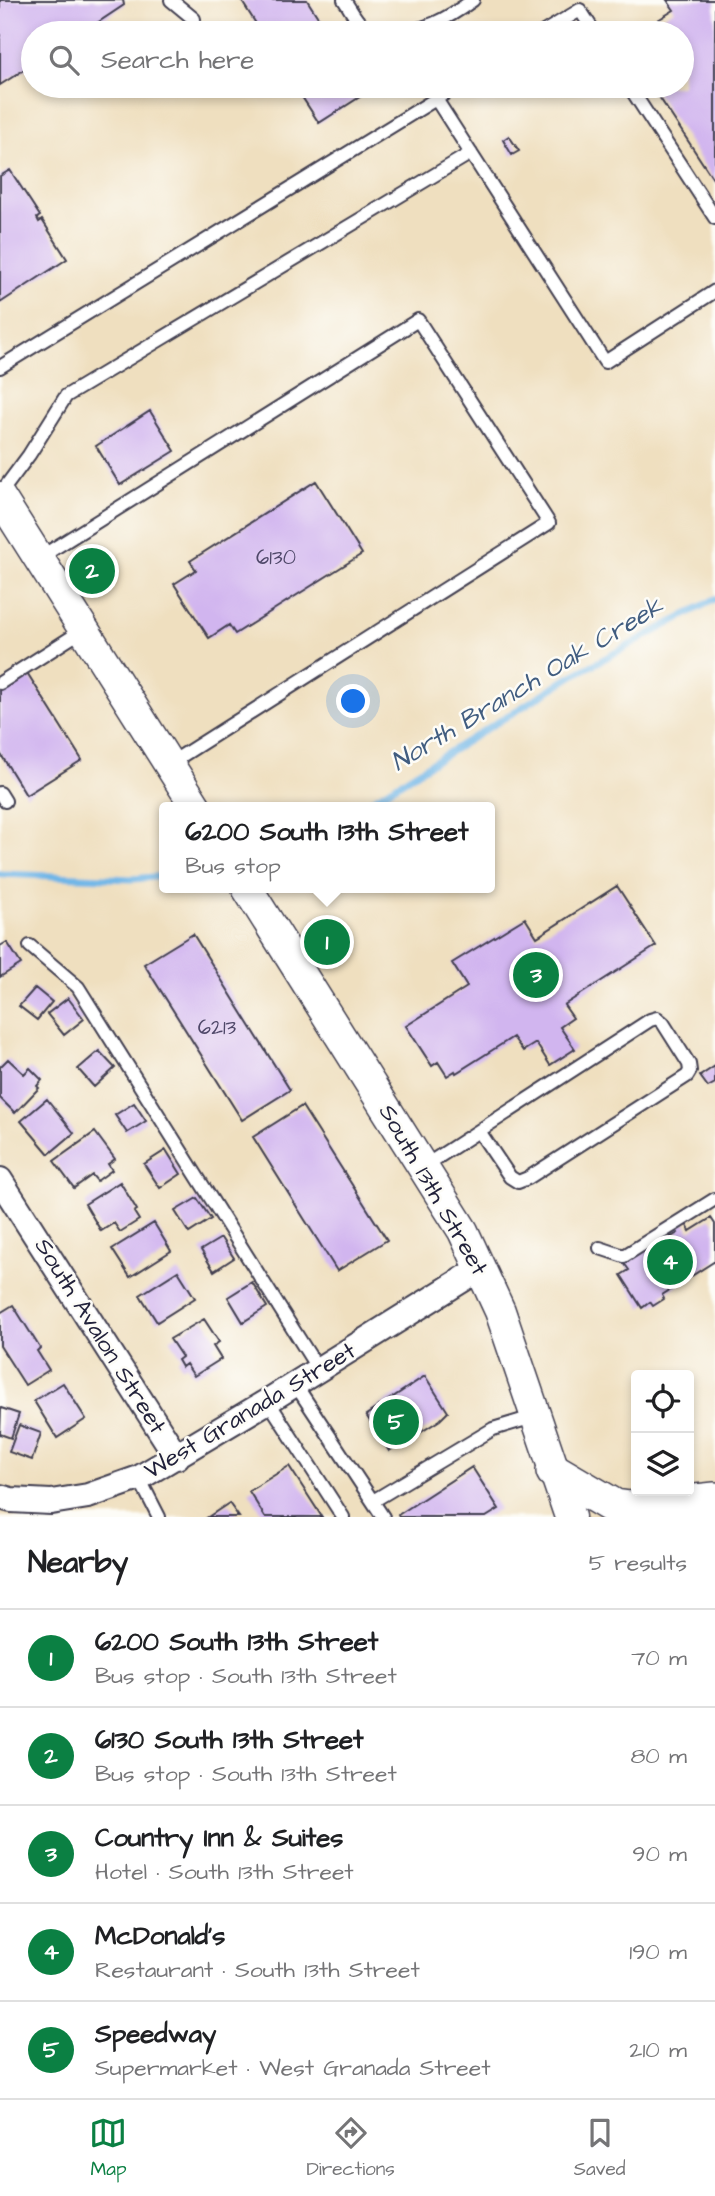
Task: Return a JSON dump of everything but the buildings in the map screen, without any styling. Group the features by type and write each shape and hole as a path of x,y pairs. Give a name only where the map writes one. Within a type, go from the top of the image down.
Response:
{"main road":[{"path":"554,1471 615,1507 629,1509 715,1500"}],"street":[{"path":"0,496 193,802"},
{"name":"South 13th Street","path":"250,893 463,1231 500,1311 554,1471 565,1515"},
{"name":"South Avalon Street","path":"0,1180 177,1457"},
{"name":"West Granada Street","path":"0,1497 51,1502 88,1496 139,1478 481,1268"}],"lane":[{"path":"172,0 194,19"},
{"path":"344,0 358,21"},
{"path":"441,21 473,0"},
{"path":"559,21 581,5 589,21"},
{"path":"637,98 715,218"},
{"path":"0,367 436,99 605,362 715,291"},
{"path":"0,496 66,396 471,153"},
{"path":"39,558 418,320 548,523 169,764"},
{"path":"0,683 84,630"},
{"path":"30,946 78,987 318,1369"},
{"path":"423,1167 650,1020 657,1018 663,1023 689,1064 690,1071 687,1076 518,1182 510,1177 479,1131"},
{"path":"600,1248 624,1256 715,1199"},
{"path":"295,1384 383,1517"},
{"path":"268,1401 343,1517"},
{"path":"373,1501 493,1429 536,1416"},
{"path":"139,1478 159,1517"}],"waterway":[{"name":"North Branch Oak Creek","path":"369,802 572,676 715,599"},
{"name":"North Branch Oak Creek","path":"0,874 133,879 159,876"}],"place":[{"name":"6130 South 13th Street","path":"92,571"},
{"name":"6200 South 13th Street","path":"327,942"},
{"name":"Country Inn & Suites","path":"536,975"},
{"name":"McDonald's","path":"670,1262"},
{"name":"Speedway","path":"396,1422"}]}
